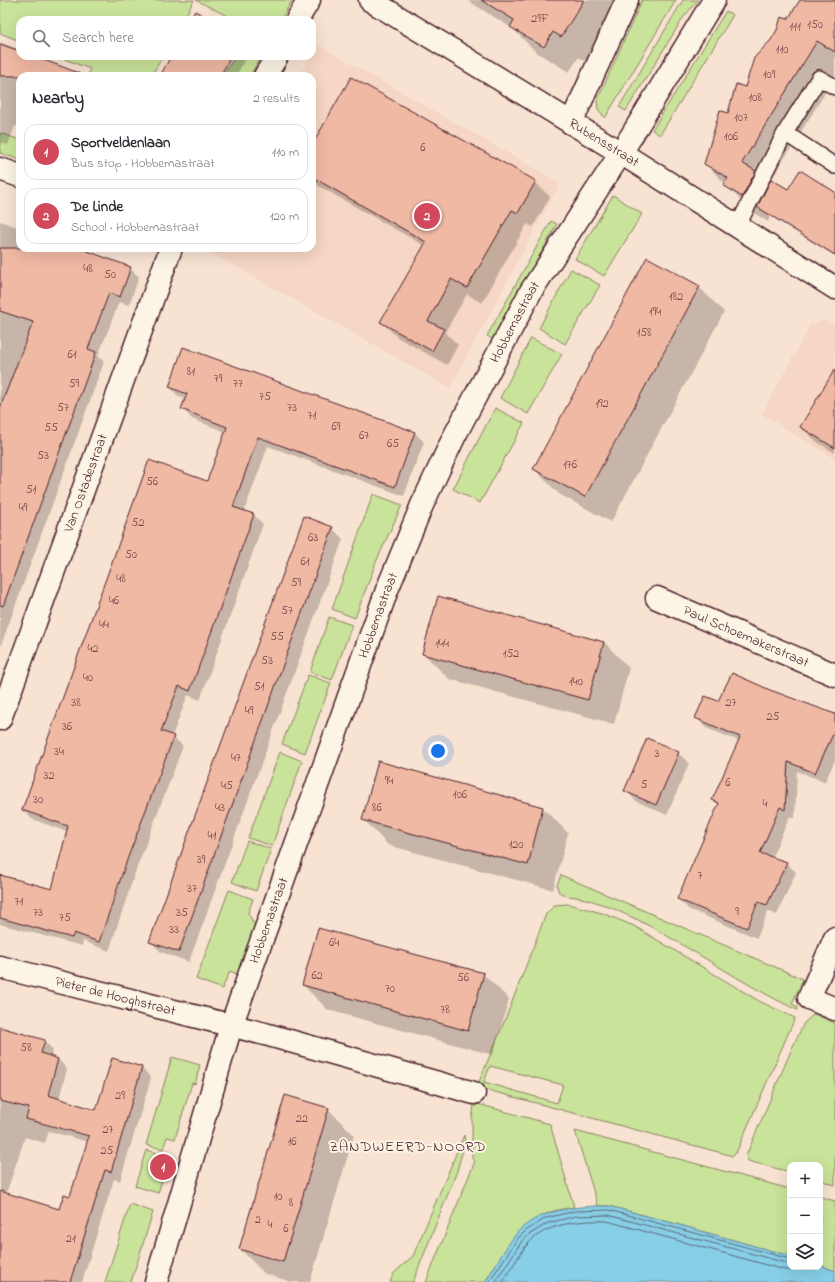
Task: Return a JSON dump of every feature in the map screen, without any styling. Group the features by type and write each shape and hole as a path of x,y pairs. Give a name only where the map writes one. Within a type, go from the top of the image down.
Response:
{"street":[{"path":"299,16 309,0"},
{"name":"Rubensstraat","path":"370,0 620,153 835,288"},
{"path":"571,123 626,0"},
{"name":"Hobbemastraat","path":"156,1282 231,1026 387,590 422,505 454,438 531,291 620,153 714,0"},
{"path":"267,72 275,60"},
{"path":"0,169 16,175"},
{"name":"Van Ostadestraat","path":"0,718 171,252"},
{"name":"Paul Schoemakerstraat","path":"657,598 835,675"},
{"path":"835,938 809,998 835,1008"},
{"name":"Pieter de Hooghstraat","path":"0,967 231,1026 474,1093"}],"lane":[{"path":"737,227 785,133 819,78 835,87"},
{"path":"785,133 835,166"}],"shaded area":[{"path":"317,44 560,183 450,388 210,252 316,252 316,72 301,72 308,60 316,60"},
{"path":"826,320 835,326 835,459 762,414 810,325"}],"green space":[{"path":"0,0 194,0 185,16 16,16 16,39 0,33"},
{"path":"196,0 292,0 283,16 227,16"},
{"path":"642,0 676,0 605,118 598,109 597,101"},
{"path":"683,0 698,0 683,18 626,111 619,107"},
{"path":"726,11 733,15 660,135 652,130"},
{"path":"67,60 161,60 154,72 89,72 90,69"},
{"path":"233,60 259,60 252,72 225,72"},
{"path":"0,133 16,139 16,159 0,153"},
{"path":"613,195 642,214 604,276 575,259"},
{"path":"551,221 557,224 494,340 487,336"},
{"path":"571,269 600,285 565,344 539,328"},
{"path":"531,338 562,354 528,414 500,398"},
{"path":"495,408 524,423 480,503 453,489"},
{"path":"373,494 402,505 376,562 355,618 332,609"},
{"path":"329,617 352,625 332,680 310,672"},
{"path":"308,675 331,683 305,753 282,744"},
{"path":"280,752 302,761 272,846 248,838"},
{"path":"247,841 271,849 256,891 232,882"},
{"path":"561,875 803,979 792,1004 798,1007 797,1010 757,989 638,920 596,902 561,893 558,891 557,885"},
{"path":"229,890 253,899 248,913 255,926 237,974 230,971 222,989 196,979"},
{"path":"568,904 602,913 634,926 759,1001 795,1018 736,1153 733,1156 480,1088 478,1084 505,1020 546,914 555,905","holes":["490,1066 563,1085 557,1103 484,1082"]},
{"path":"814,1014 835,1023 835,1185 823,1181 823,1162 787,1162 787,1171 748,1161 746,1156 804,1023"},
{"path":"172,1057 200,1065 195,1084 192,1083 175,1139 167,1137 163,1149 146,1145"},
{"path":"478,1104 550,1124 574,1207 547,1213 525,1228 517,1235 503,1253 485,1282 426,1282 475,1161 472,1159 472,1118 474,1106"},
{"path":"575,1131 787,1188 787,1255 609,1206 598,1206"},
{"path":"464,1135 465,1142 457,1171 413,1282 390,1282 394,1273 413,1256"},
{"path":"146,1150 159,1154 154,1171 164,1174 158,1193 135,1186"},
{"path":"823,1198 835,1201 835,1271 823,1266"},
{"path":"130,1204 153,1212 131,1282 105,1282"}],"water":[{"path":"609,1206 787,1255 787,1270 823,1270 823,1266 835,1271 835,1282 485,1282 507,1246 523,1227 532,1220 553,1212 576,1208"}],"building":[{"path":"481,0 584,0 561,37 553,32 544,47 510,27 514,20"},
{"path":"800,0 835,0 835,52 817,41 742,163 756,171 742,197 723,185 728,178 704,164 720,110 728,113 736,84 745,87 754,58 771,40 777,30 781,17 788,19"},
{"path":"195,11 204,16 192,16"},
{"path":"0,44 16,50 16,60 44,60 76,72 16,72 16,76 0,76"},
{"path":"169,60 229,60 222,72 162,72"},
{"path":"351,77 536,181 518,213 512,210 467,288 451,279 428,321 444,329 432,351 380,322 426,242 316,179 316,138"},
{"path":"800,170 835,192 835,255 757,207 771,179 788,189"},
{"path":"0,248 16,248 16,252 90,252 131,267 120,297 109,293 88,349 96,352 3,606 0,605 0,408 33,322 0,311"},
{"path":"647,257 700,286 585,497 533,469"},
{"path":"183,347 415,432 395,487 258,437 233,507 254,514 190,691 179,686 161,731 174,736 127,860 99,942 74,933 72,938 0,918 0,875 52,889 68,826 22,810 149,460 207,481 227,427 181,409 187,394 169,387"},
{"path":"835,369 835,448 800,427"},
{"path":"304,516 333,527 179,952 149,942"},
{"path":"438,596 604,642 588,700 422,654"},
{"path":"732,673 770,690 835,714 835,730 815,773 788,762 785,810 780,807 760,853 787,862 767,905 758,902 747,928 677,899 719,803 712,800 740,737 695,718 705,696 718,701"},
{"path":"647,738 679,752 656,805 624,791"},
{"path":"378,761 543,807 528,865 362,820"},
{"path":"318,928 484,973 468,1031 302,985"},
{"path":"0,1027 45,1040 41,1053 58,1059 48,1095 96,1110 112,1058 142,1067 111,1172 105,1170 70,1282 0,1282 0,1191 59,1209 64,1194 70,1196 89,1136 26,1119 29,1108 0,1101"},
{"path":"285,1095 329,1108 283,1262 239,1249"}],"place":[{"name":"De Linde","path":"427,216"},
{"name":"Sportveldenlaan","path":"163,1167"}],"district":[{"name":"ZANDWEERD-NOORD","path":"408,1147"}]}
